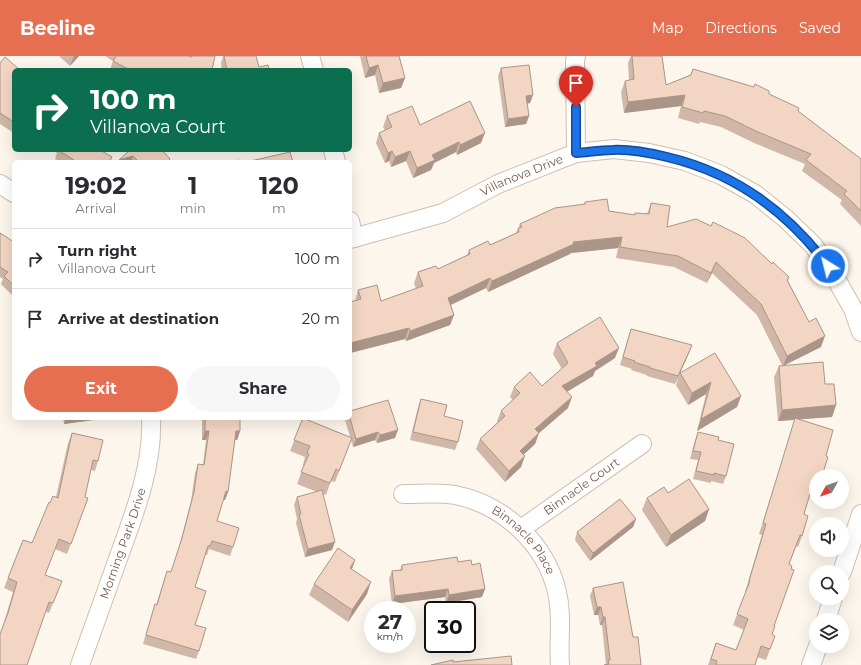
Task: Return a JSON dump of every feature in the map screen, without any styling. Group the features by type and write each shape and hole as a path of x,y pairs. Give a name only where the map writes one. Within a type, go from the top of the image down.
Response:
{"street":[{"path":"310,56 313,68"},
{"path":"576,56 574,61 576,153"},
{"name":"Villanova Drive","path":"352,233 443,213 498,184 576,153 614,149 649,153 685,161 721,175 755,194 786,218 813,245 835,276 853,309 861,332"},
{"path":"0,184 12,192"},
{"name":"Morning Park Drive","path":"80,665 145,479 150,450 151,420"},
{"name":"Binnacle Court","path":"521,530 642,444"},
{"name":"Binnacle Place","path":"403,494 439,493 456,495 479,502 496,511 521,530 536,546 549,569 557,592 561,622 559,648 560,665"},
{"path":"844,565 861,514"},
{"path":"811,665 815,653"}],"building":[{"path":"116,56 215,56 212,68 126,68 113,61"},
{"path":"224,56 256,56 259,67 268,65 269,68 227,68"},
{"path":"366,56 399,56 405,78 383,83 378,65 369,68"},
{"path":"632,56 662,56 666,85 691,75 693,69 754,87 755,84 769,91 769,94 799,108 798,111 861,159 861,211 844,194 847,191 806,160 811,154 758,132 725,116 704,111 703,113 682,107 685,95 628,102 625,81 634,79"},
{"path":"5,57 18,68 12,68 12,121 0,113 0,63"},
{"path":"529,65 533,95 526,96 529,116 508,119 501,68"},
{"path":"470,101 485,133 460,145 459,142 432,155 435,160 417,168 410,151 395,157 392,151 388,153 379,133 392,127 387,116 412,106 420,125"},
{"path":"61,152 103,152 112,157 110,160 74,160"},
{"path":"128,152 164,152 170,159 137,160 133,156 119,160"},
{"path":"290,152 292,160 255,160"},
{"path":"607,199 609,211 635,215 635,213 649,214 651,203 670,206 667,227 696,219 711,226 713,222 745,238 772,264 773,262 789,277 787,280 809,322 816,318 825,336 787,356 761,304 716,262 711,273 678,256 620,247 622,237 573,242 574,244 492,281 490,278 448,298 454,315 410,331 409,328 352,342 352,301 361,299 358,290 377,285 381,301 423,286 418,272 436,266 438,269 470,254 469,250 488,241 490,245 519,232 518,229 522,227 520,224 555,208 585,204 585,202"},
{"path":"0,233 12,241 12,284 4,276 8,272 0,267"},
{"path":"600,317 619,348 595,363 597,366 562,386 572,397 535,429 539,433 520,451 525,456 509,471 480,439 505,416 501,411 520,393 514,387 530,372 542,386 568,363 557,343"},
{"path":"631,329 692,345 678,376 650,368 623,357"},
{"path":"715,353 741,396 701,419 711,382 692,393 680,373"},
{"path":"823,362 825,384 834,384 836,405 782,410 779,366"},
{"path":"421,399 447,405 444,416 463,421 458,442 413,432"},
{"path":"388,400 398,430 380,435 378,432 356,439 351,420 352,420 352,410"},
{"path":"795,418 833,430 824,469 809,469 809,497 804,514 808,516 802,536 800,535 789,564 792,566 791,569 794,570 774,626 772,634 775,636 770,649 761,646 755,665 716,665 717,661 711,659 716,643 736,650 748,619 737,614 750,581 766,524 763,523"},
{"path":"205,420 240,420 240,431 236,431 228,492 226,491 217,521 239,528 233,547 212,541 210,546 208,546 195,587 206,591 195,625 206,628 199,651 146,635 167,571 171,572 182,538 194,492 198,464 204,465 209,431 205,431"},
{"path":"302,420 308,420 352,438 339,471 336,469 330,483 301,472 309,454 307,453 310,446 294,440"},
{"path":"698,432 719,437 718,440 734,444 726,476 696,471 701,452 693,451"},
{"path":"72,433 103,440 98,461 93,460 85,497 88,498 71,544 59,539 45,575 62,581 53,603 49,602 27,665 0,665 0,634 17,582 8,578 23,540 32,543 49,502 50,503 53,496 58,498"},
{"path":"689,479 709,509 671,535 647,498 664,487 668,493"},
{"path":"322,490 335,542 308,549 299,515 301,514 297,497"},
{"path":"620,499 636,519 593,553 577,532"},
{"path":"338,548 355,560 350,568 371,582 352,610 314,584"},
{"path":"457,557 458,562 471,560 472,565 480,563 485,589 449,595 448,589 395,596 392,571 402,570 402,565"},
{"path":"623,582 633,637 638,637 641,665 604,665 609,664 608,660 610,660 605,617 603,617 601,607 597,607 593,588"},
{"path":"511,656 512,665 431,665 453,660 453,662"}],"route":[{"path":"576,107 576,153 614,149 649,153 685,161 721,175 755,194 786,218 813,245 828,266"}]}
